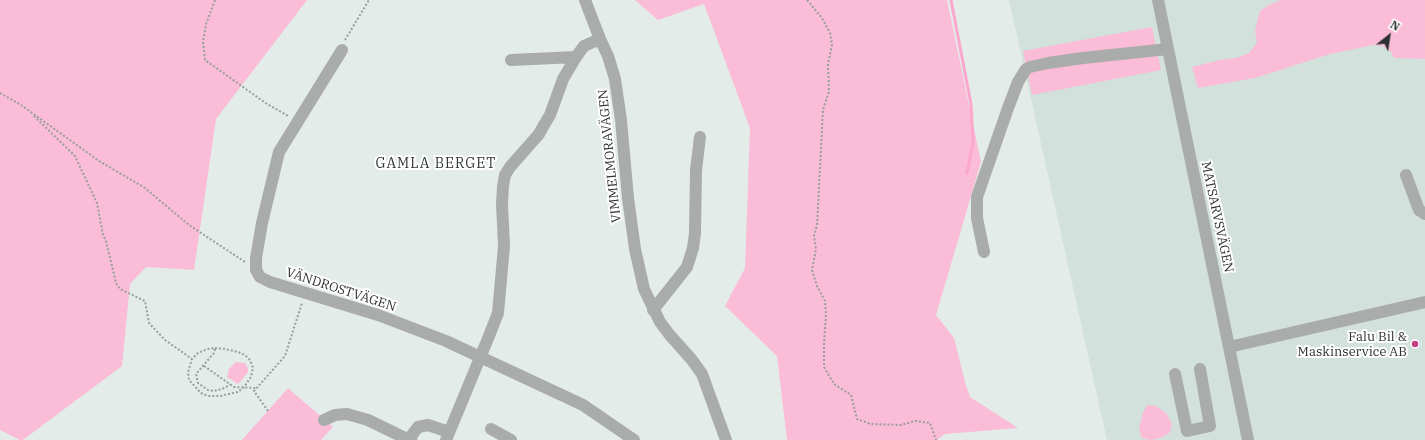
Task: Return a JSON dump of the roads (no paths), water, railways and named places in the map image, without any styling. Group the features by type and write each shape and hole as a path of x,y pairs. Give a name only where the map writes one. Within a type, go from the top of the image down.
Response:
{"street":[{"name":"VIMMELMORAVÄGEN","path":"586,0 615,78 635,249 644,289 653,310 669,334 702,374 726,440"},
{"name":"MATSARVSVÄGEN","path":"1158,0 1248,440"},
{"path":"324,420 335,415 347,414 368,420 410,440 418,427 428,425 447,436 498,313 504,246 502,204 505,175 544,126 550,115 563,79 576,57 584,46 600,39"},
{"path":"984,252 977,218 977,197 1008,108 1018,82 1026,69 1048,63 1168,48"},
{"name":"VÄNDROSTVÄGEN","path":"342,50 279,152 262,223 256,258 256,270 260,277 378,315 446,341 583,405 634,440"},
{"path":"511,60 576,57"},
{"path":"653,310 687,267 693,248 695,232 696,170 700,137"},
{"path":"1406,175 1419,210 1425,214"},
{"path":"1229,346 1425,302"},
{"path":"1175,374 1187,431 1210,426 1200,369"},
{"path":"491,429 511,440"}],"waterway":[{"path":"951,0 971,104 973,142 967,173"}],"place":[{"name":"Falu Bil & Maskinservice AB","path":"1415,344"}],"district":[{"name":"GAMLA BERGET","path":"436,164"}]}
